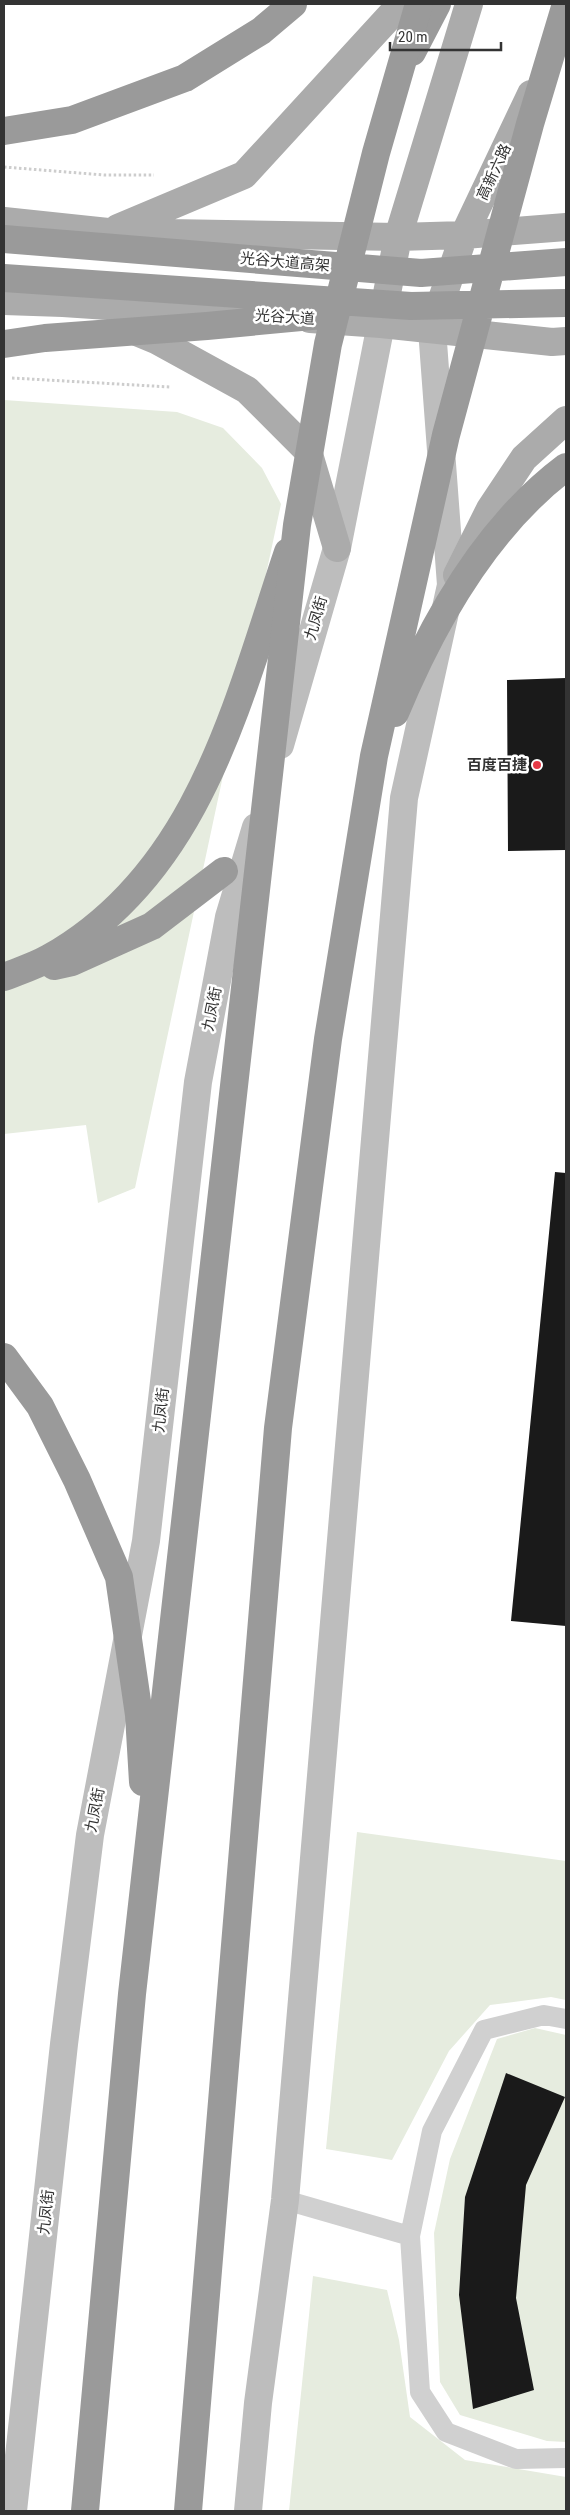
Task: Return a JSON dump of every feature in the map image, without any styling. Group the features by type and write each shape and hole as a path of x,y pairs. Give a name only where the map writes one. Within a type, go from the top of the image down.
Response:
{"highway":[{"path":"4,131 72,120 185,78 261,31 293,4"},
{"path":"85,2511 131,2004 297,525 328,344 376,153 419,4"},
{"path":"397,82 437,4"},
{"path":"188,2511 278,1428 328,1039 370,775 446,435 530,124 566,4"},
{"name":"光谷大道高架","path":"4,239 421,273 566,262"},
{"path":"4,278 411,306"},
{"path":"4,344 45,338 207,326 411,306 566,303"},
{"path":"370,775 427,642 459,586 506,525 548,480 566,467"},
{"path":"4,978 49,958 109,916 139,887 174,841 197,800 227,733 297,525"},
{"path":"4,978 72,962 152,926 224,871"},
{"path":"4,1357 40,1406 77,1480 119,1577 139,1715 148,1855"}],"main road":[{"path":"108,232 244,175 401,4"},
{"path":"381,324 398,237 469,4"},
{"name":"高新六路","path":"432,329 464,235 566,18"},
{"path":"4,221 108,232 398,237 464,235 566,227"},
{"name":"光谷大道","path":"4,301 63,303 381,324 552,342 566,341"},
{"path":"63,303 156,340 247,390 308,450 337,548"},
{"name":"九凤街","path":"13,2511 63,2053 90,1835 146,1540 198,1082 230,917 337,548 381,324"},
{"path":"432,329 451,585"},
{"path":"248,2511 258,2403 285,2200 404,798 451,585 490,509 524,458 566,420"}],"lane":[{"path":"566,2019 544,2016 484,2030 432,2132 410,2236 420,2392 446,2432 516,2459 566,2458"},
{"path":"285,2200 410,2236"}],"path":[{"path":"4,167 104,175 160,175"},
{"path":"4,378 73,384 179,387"}],"shaded area":[{"path":"4,400 177,412 223,428 262,468 281,504 135,1188 98,1203 86,1125 4,1134"},
{"path":"357,1832 566,1861 566,2000 551,1997 490,2005 449,2051 392,2160 326,2149"},
{"path":"535,2028 566,2035 566,2442 547,2441 460,2415 440,2382 434,2233 450,2159 497,2039"},
{"path":"313,2276 387,2290 399,2340 410,2417 465,2460 566,2477 566,2511 289,2511"}],"building":[{"name":"百度百捷","path":"566,678 566,850 508,851 507,680"},
{"path":"555,1172 566,1173 566,1626 511,1621"},
{"path":"506,2073 565,2097 526,2185 516,2298 534,2390 473,2409 459,2295 465,2197"}],"place":[{"name":"百度百捷","path":"537,765"}]}
